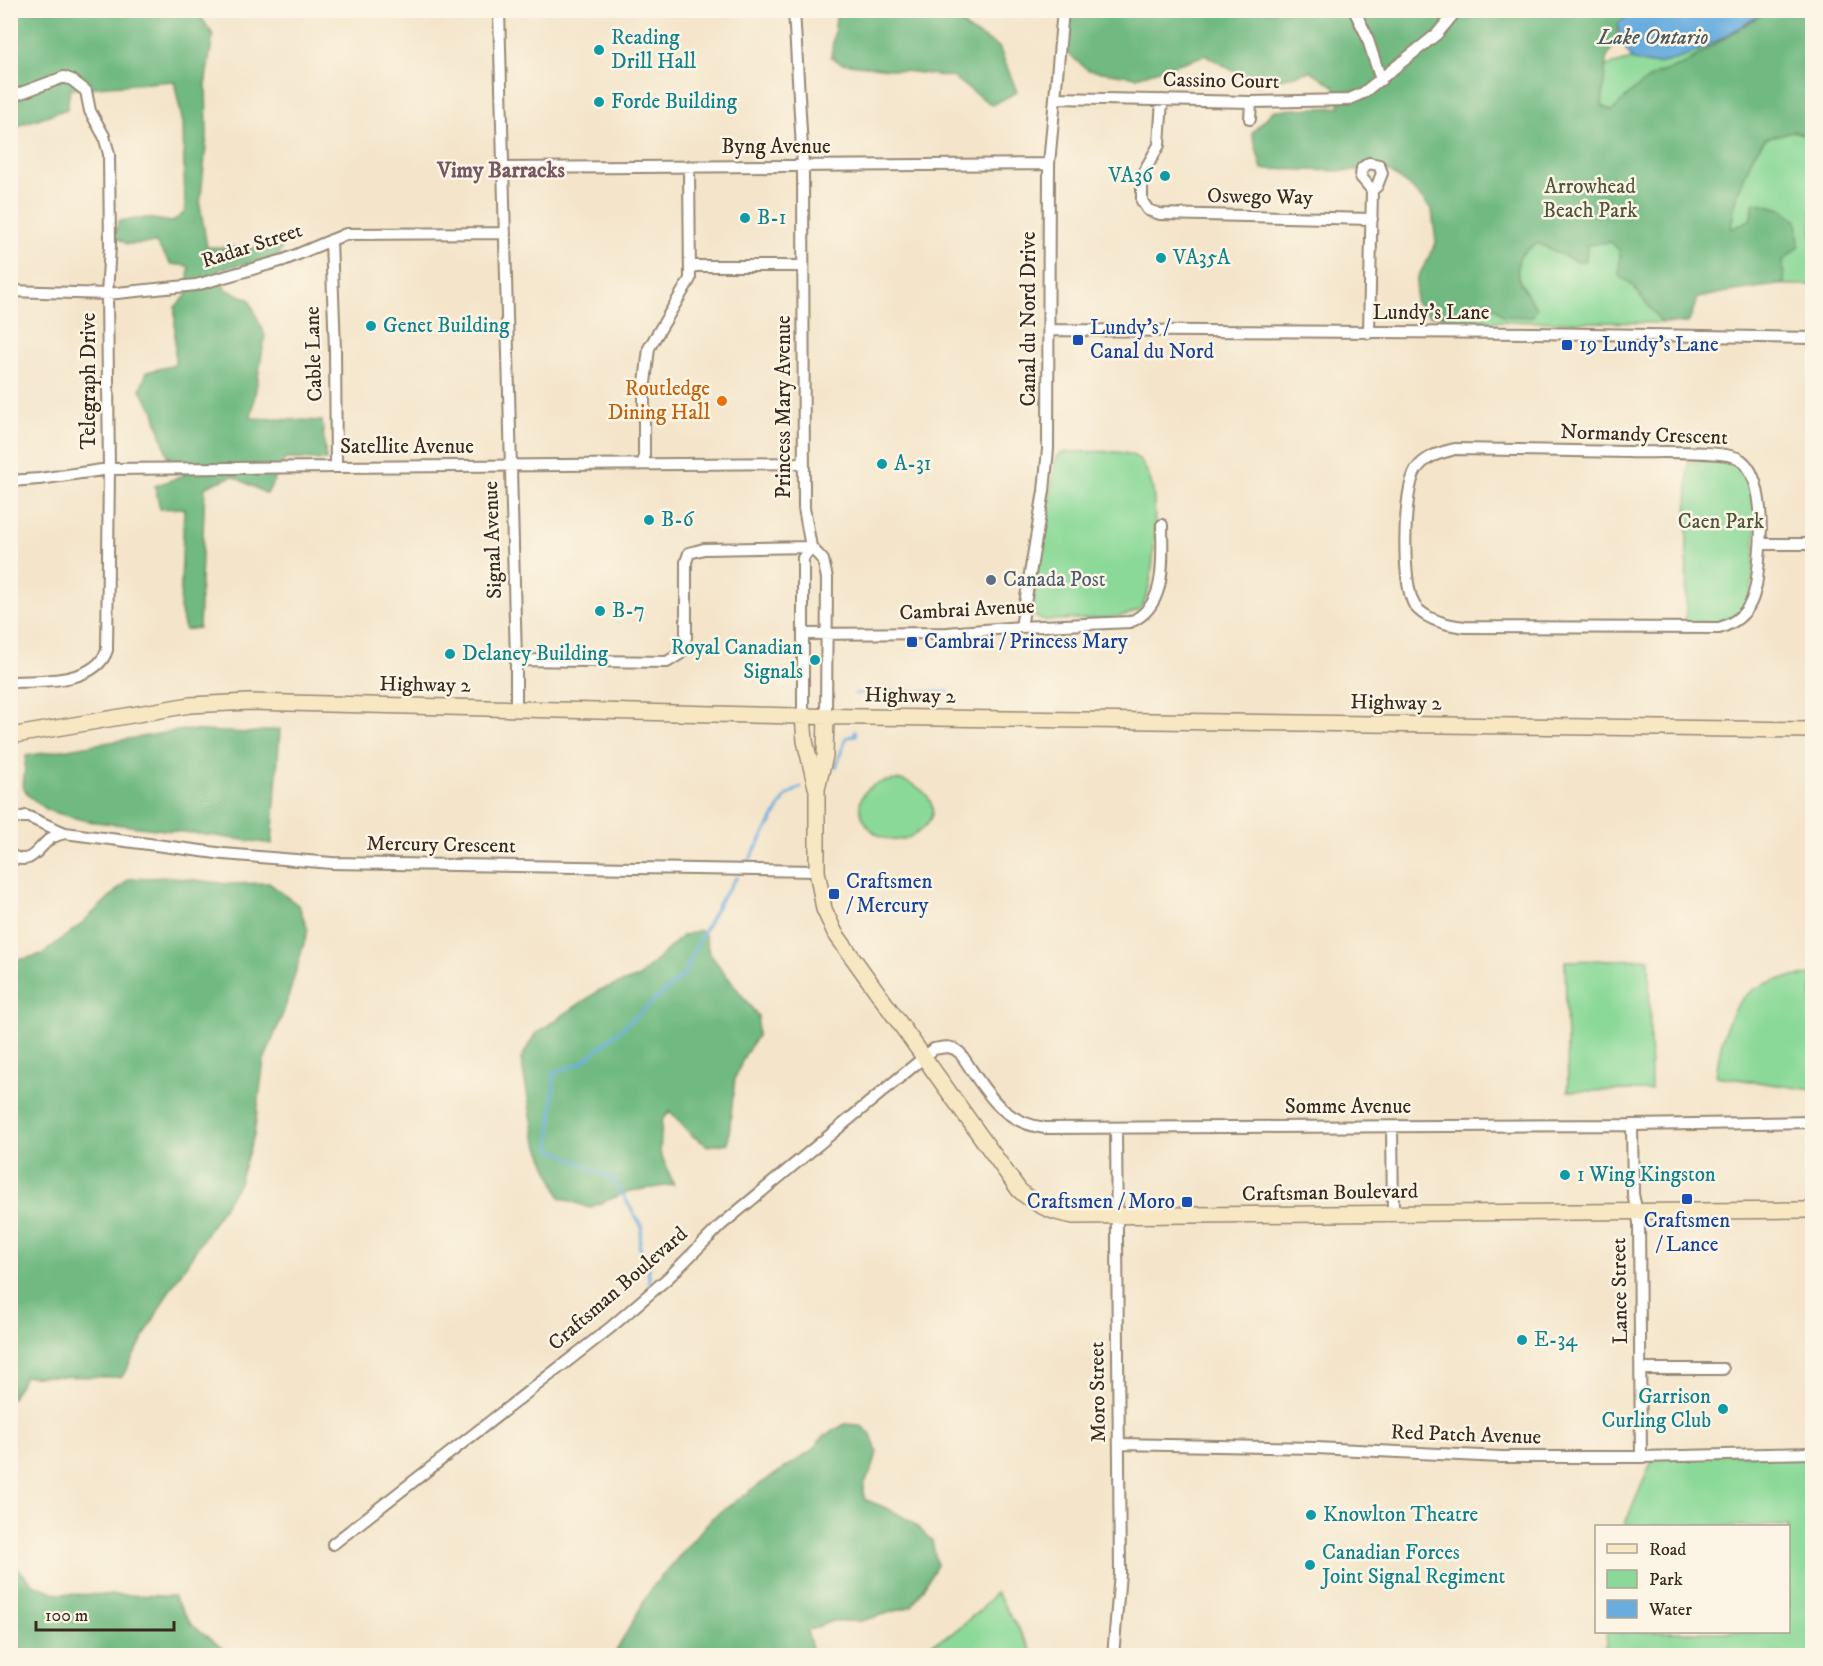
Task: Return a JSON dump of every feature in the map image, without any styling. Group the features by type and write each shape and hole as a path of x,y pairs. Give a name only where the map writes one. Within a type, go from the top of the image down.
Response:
{"main road":[{"name":"Highway 2","path":"10,736 190,705 238,702 803,716 1812,730"},
{"name":"Craftsman Boulevard","path":"803,716 805,741 817,789"},
{"name":"Craftsman Boulevard","path":"826,716 825,756 817,789 817,871 824,909 835,933 922,1058 1019,1190 1038,1206 1062,1214 1115,1216 1812,1210"}],"street":[{"name":"Signal Avenue","path":"499,10 516,708"},
{"name":"Princess Mary Avenue","path":"794,10 803,166 804,507 811,547 823,560 826,578 826,716"},
{"name":"Canal du Nord Drive","path":"1022,627 1048,458 1049,164 1063,10"},
{"path":"1354,10 1366,34 1381,80"},
{"name":"Cassino Court","path":"1055,98 1251,102 1347,100 1363,93 1381,80 1437,34 1457,10"},
{"name":"Telegraph Drive","path":"10,97 64,77 86,91 90,111 104,136 109,154 110,246 107,294 109,469 105,655 93,669 68,678 10,682"},
{"name":"Oswego Way","path":"1162,99 1159,145 1142,176 1143,201 1148,210 1160,214 1372,219"},
{"path":"1250,119 1251,102"},
{"name":"Byng Avenue","path":"503,168 1049,164"},
{"path":"644,464 644,392 649,348 651,341 687,285 691,266 689,167"},
{"path":"1369,333 1372,190"},
{"name":"Radar Street","path":"10,291 107,294 196,285 284,260 346,234 505,233"},
{"name":"Cable Lane","path":"331,240 336,467"},
{"path":"691,266 803,266"},
{"name":"Lundy's Lane","path":"1050,330 1534,333 1812,338"},
{"name":"Normandy Crescent","path":"1455,449 1719,454 1741,459 1752,474 1758,488 1761,544 1754,599 1735,623 1719,628 1465,627 1444,624 1415,606 1407,584 1407,497 1415,471 1431,456 1455,449"},
{"name":"Satellite Avenue","path":"10,481 109,469 804,463"},
{"name":"Cambrai Avenue","path":"803,634 947,633 1022,627 1123,624 1138,619 1152,606 1157,596 1161,573 1161,525"},
{"path":"1761,544 1812,544"},
{"name":"Princess Mary Avenue","path":"803,716 803,558 811,547"},
{"path":"516,660 667,662 680,654 686,637 686,562 689,553 704,549 811,547"},
{"name":"Mercury Crescent","path":"10,822 26,816 65,833 224,854 332,863 817,871"},
{"path":"10,855 18,859 31,858 52,837 65,833"},
{"name":"Somme Avenue","path":"922,1058 934,1049 949,1046 954,1048 960,1053 996,1105 1008,1116 1030,1126 1044,1128 1812,1122"},
{"name":"Craftsman Boulevard","path":"333,1544 610,1328 669,1277 721,1225 922,1058"},
{"name":"Lance Street","path":"1632,1125 1633,1194 1639,1222 1641,1457"},
{"path":"1392,1127 1393,1213"},
{"name":"Moro Street","path":"1113,1656 1120,1572 1116,1128"},
{"path":"1641,1369 1723,1369"},
{"name":"Red Patch Avenue","path":"1119,1444 1501,1457 1641,1457 1812,1453"}],"green space":[{"path":"10,11 197,11 213,35 206,79 207,136 200,205 207,247 256,248 283,244 278,257 219,269 225,289 249,299 265,336 251,418 322,421 326,460 285,459 267,494 233,476 205,487 199,628 185,630 180,608 184,508 160,509 155,486 185,475 169,460 153,409 140,390 147,372 175,365 175,307 187,295 189,266 171,264 156,243 127,244 114,236 119,221 147,218 172,222 185,212 183,124 174,81 70,89 67,109 11,128 11,100 13,98 10,83"},
{"path":"837,11 952,11 967,29 999,47 1017,92 992,105 952,77 841,63 831,57"},
{"name":"Arrowhead Beach Park","path":"1069,11 1632,11 1618,24 1617,38 1606,60 1602,106 1612,111 1635,89 1656,74 1681,66 1767,11 1812,11 1812,137 1793,131 1765,139 1753,155 1735,201 1731,229 1750,220 1754,202 1782,209 1797,221 1799,246 1783,261 1784,284 1698,298 1688,323 1662,323 1631,284 1619,276 1620,251 1610,242 1587,245 1586,261 1577,262 1537,243 1522,254 1518,262 1518,277 1537,308 1532,317 1503,316 1488,300 1461,314 1430,316 1415,302 1417,279 1436,243 1432,210 1413,189 1390,172 1262,169 1252,133 1274,110 1340,107 1335,87 1311,71 1257,85 1206,55 1137,77 1088,70 1065,51"},
{"name":"Arrowhead Beach Park","path":"1767,11 1812,11 1812,285 1681,284 1680,323 1442,321 1445,154 1522,89 1632,59 1653,64 1734,29"},
{"path":"1104,451 1132,455 1144,466 1148,474 1154,503 1152,571 1145,601 1139,609 1132,613 1109,617 1044,620 1035,617 1031,608 1056,459 1060,454"},
{"name":"Caen Park","path":"1688,462 1721,462 1738,466 1750,476 1753,485 1755,542 1752,584 1746,609 1734,619 1710,623 1686,623"},
{"path":"280,729 272,844 87,821 49,811 29,796 23,787 26,756 183,730 248,733"},
{"path":"901,780 918,787 924,793 929,799 932,814 921,830 903,839 887,839 873,831 864,820 860,806 864,793 877,784"},
{"path":"167,877 229,884 269,883 299,906 308,930 284,1011 264,1060 254,1135 239,1183 168,1293 122,1377 25,1376 11,1399 11,962 42,954 80,925 129,879"},
{"path":"699,930 705,935 709,953 758,1016 757,1036 745,1055 735,1078 728,1143 708,1146 691,1135 670,1111 662,1120 660,1152 674,1185 630,1191 589,1208 560,1197 535,1137 521,1059 535,1034 600,990 639,977 682,936"},
{"path":"1649,959 1651,1090 1568,1091 1565,961"},
{"path":"1812,975 1812,1090 1716,1076 1725,1032 1731,1015 1740,1002 1752,991 1767,983"},
{"path":"845,1424 860,1425 871,1434 877,1452 864,1485 864,1499 912,1522 932,1541 937,1565 912,1606 861,1621 832,1621 807,1631 814,1655 614,1655 651,1589 712,1518 810,1452 824,1436"},
{"path":"1655,1454 1812,1454 1812,1655 1602,1656 1607,1633 1790,1633 1790,1525 1624,1525"},
{"path":"10,1561 35,1585 59,1594 173,1596 191,1624 231,1655 11,1655"},
{"path":"996,1592 1034,1655 910,1655 951,1634 980,1610"}],"water":[{"name":"Lake Ontario","path":"1634,11 1767,11 1699,50 1670,61 1652,64 1632,59 1621,42 1618,24"}],"waterway":[{"path":"855,694 872,691 950,692"},
{"path":"836,767 846,738 856,735 855,731"},
{"path":"748,862 786,796 801,787"},
{"path":"650,1287 648,1267 639,1245 642,1227 614,1180 550,1148 554,1073 582,1063 685,974 695,948 721,899 737,877"}],"place":[{"name":"Reading Drill Hall","path":"599,50"},
{"name":"Forde Building","path":"599,102"},
{"name":"VA36","path":"1165,176"},
{"name":"B-1","path":"745,218"},
{"name":"VA35A","path":"1161,258"},
{"name":"Genet Building","path":"371,326"},
{"name":"Lundy's / Canal du Nord","path":"1078,340"},
{"name":"19 Lundy's Lane","path":"1567,345"},
{"name":"Routledge Dining Hall","path":"722,401"},
{"name":"A-31","path":"882,464"},
{"name":"B-6","path":"649,520"},
{"name":"Canada Post","path":"991,580"},
{"name":"B-7","path":"600,611"},
{"name":"Cambrai / Princess Mary","path":"912,642"},
{"name":"Delaney Building","path":"450,654"},
{"name":"Royal Canadian Signals","path":"815,660"},
{"name":"Craftsmen / Mercury","path":"834,894"},
{"name":"1 Wing Kingston","path":"1565,1175"},
{"name":"Craftsmen / Lance","path":"1687,1199"},
{"name":"Craftsmen / Moro","path":"1187,1202"},
{"name":"E-34","path":"1522,1340"},
{"name":"Garrison Curling Club","path":"1723,1409"},
{"name":"Knowlton Theatre","path":"1311,1515"},
{"name":"Canadian Forces Joint Signal Regiment","path":"1310,1565"}],"district":[{"name":"Vimy Barracks","path":"501,170"}]}
